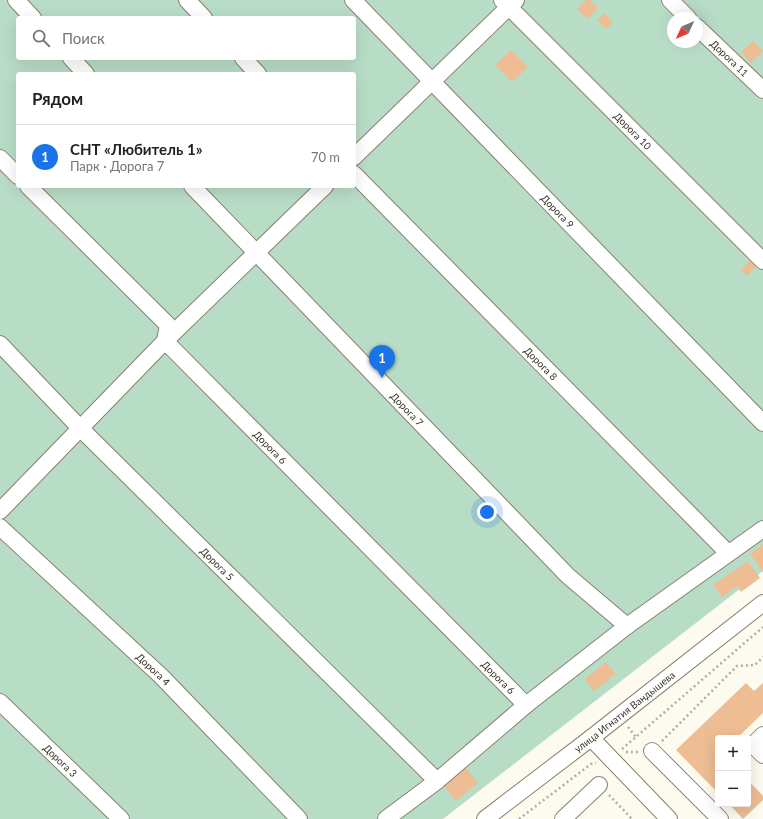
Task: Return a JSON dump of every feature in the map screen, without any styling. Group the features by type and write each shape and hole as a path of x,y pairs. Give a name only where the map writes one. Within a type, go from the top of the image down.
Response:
{"street":[{"path":"16,0 31,16"},
{"path":"187,0 202,16"},
{"name":"Дорога 9","path":"353,0 763,423"},
{"path":"670,0 682,12"},
{"path":"356,155 431,82 509,2"},
{"name":"Дорога 10","path":"509,2 763,261"},
{"name":"Дорога 11","path":"703,33 763,90"},
{"path":"73,60 84,72"},
{"path":"245,60 256,72"},
{"path":"0,158 16,174"},
{"name":"Дорога 8","path":"356,176 728,553"},
{"path":"30,188 168,325 166,341"},
{"name":"Дорога 7","path":"194,188 568,576 627,626"},
{"path":"1,507 166,341 323,188"},
{"name":"Дорога 6","path":"166,341 526,705"},
{"name":"Дорога 5","path":"0,344 80,428 437,781"},
{"name":"Дорога 4","path":"0,527 161,676 298,819"},
{"path":"386,819 437,781 526,705 627,626 763,529"},
{"name":"улица Игнатия Вандышева","path":"485,819 763,603"},
{"name":"Дорога 3","path":"0,702 121,819"},
{"path":"763,735 753,745 763,755"},
{"path":"591,738 669,819"},
{"path":"652,751 720,819"},
{"path":"563,819 599,785"}],"path":[{"path":"519,819 591,764 611,759 763,627"},
{"path":"652,751 737,666 755,665 763,657"}],"green space":[{"path":"0,0 763,0 763,571 443,819 0,819"}],"building":[{"path":"586,0 590,0 598,8 587,19 577,9"},
{"path":"605,13 613,22 606,29 597,20"},
{"path":"753,41 763,51 751,63 741,52"},
{"path":"511,50 528,67 512,82 495,65"},
{"path":"751,259 757,265 747,276 741,270"},
{"path":"763,544 763,572 750,554"},
{"path":"748,561 760,578 741,592 737,586 722,597 713,585"},
{"path":"606,662 616,674 594,691 585,679"},
{"path":"746,683 754,691 763,683 763,713 740,735 715,735 715,790 676,750"},
{"path":"466,768 478,783 456,801 444,786"},
{"path":"751,783 763,796 763,800 743,819 732,807 751,807"}],"place":[{"name":"СНТ «Любитель 1»","path":"382,378"}]}
